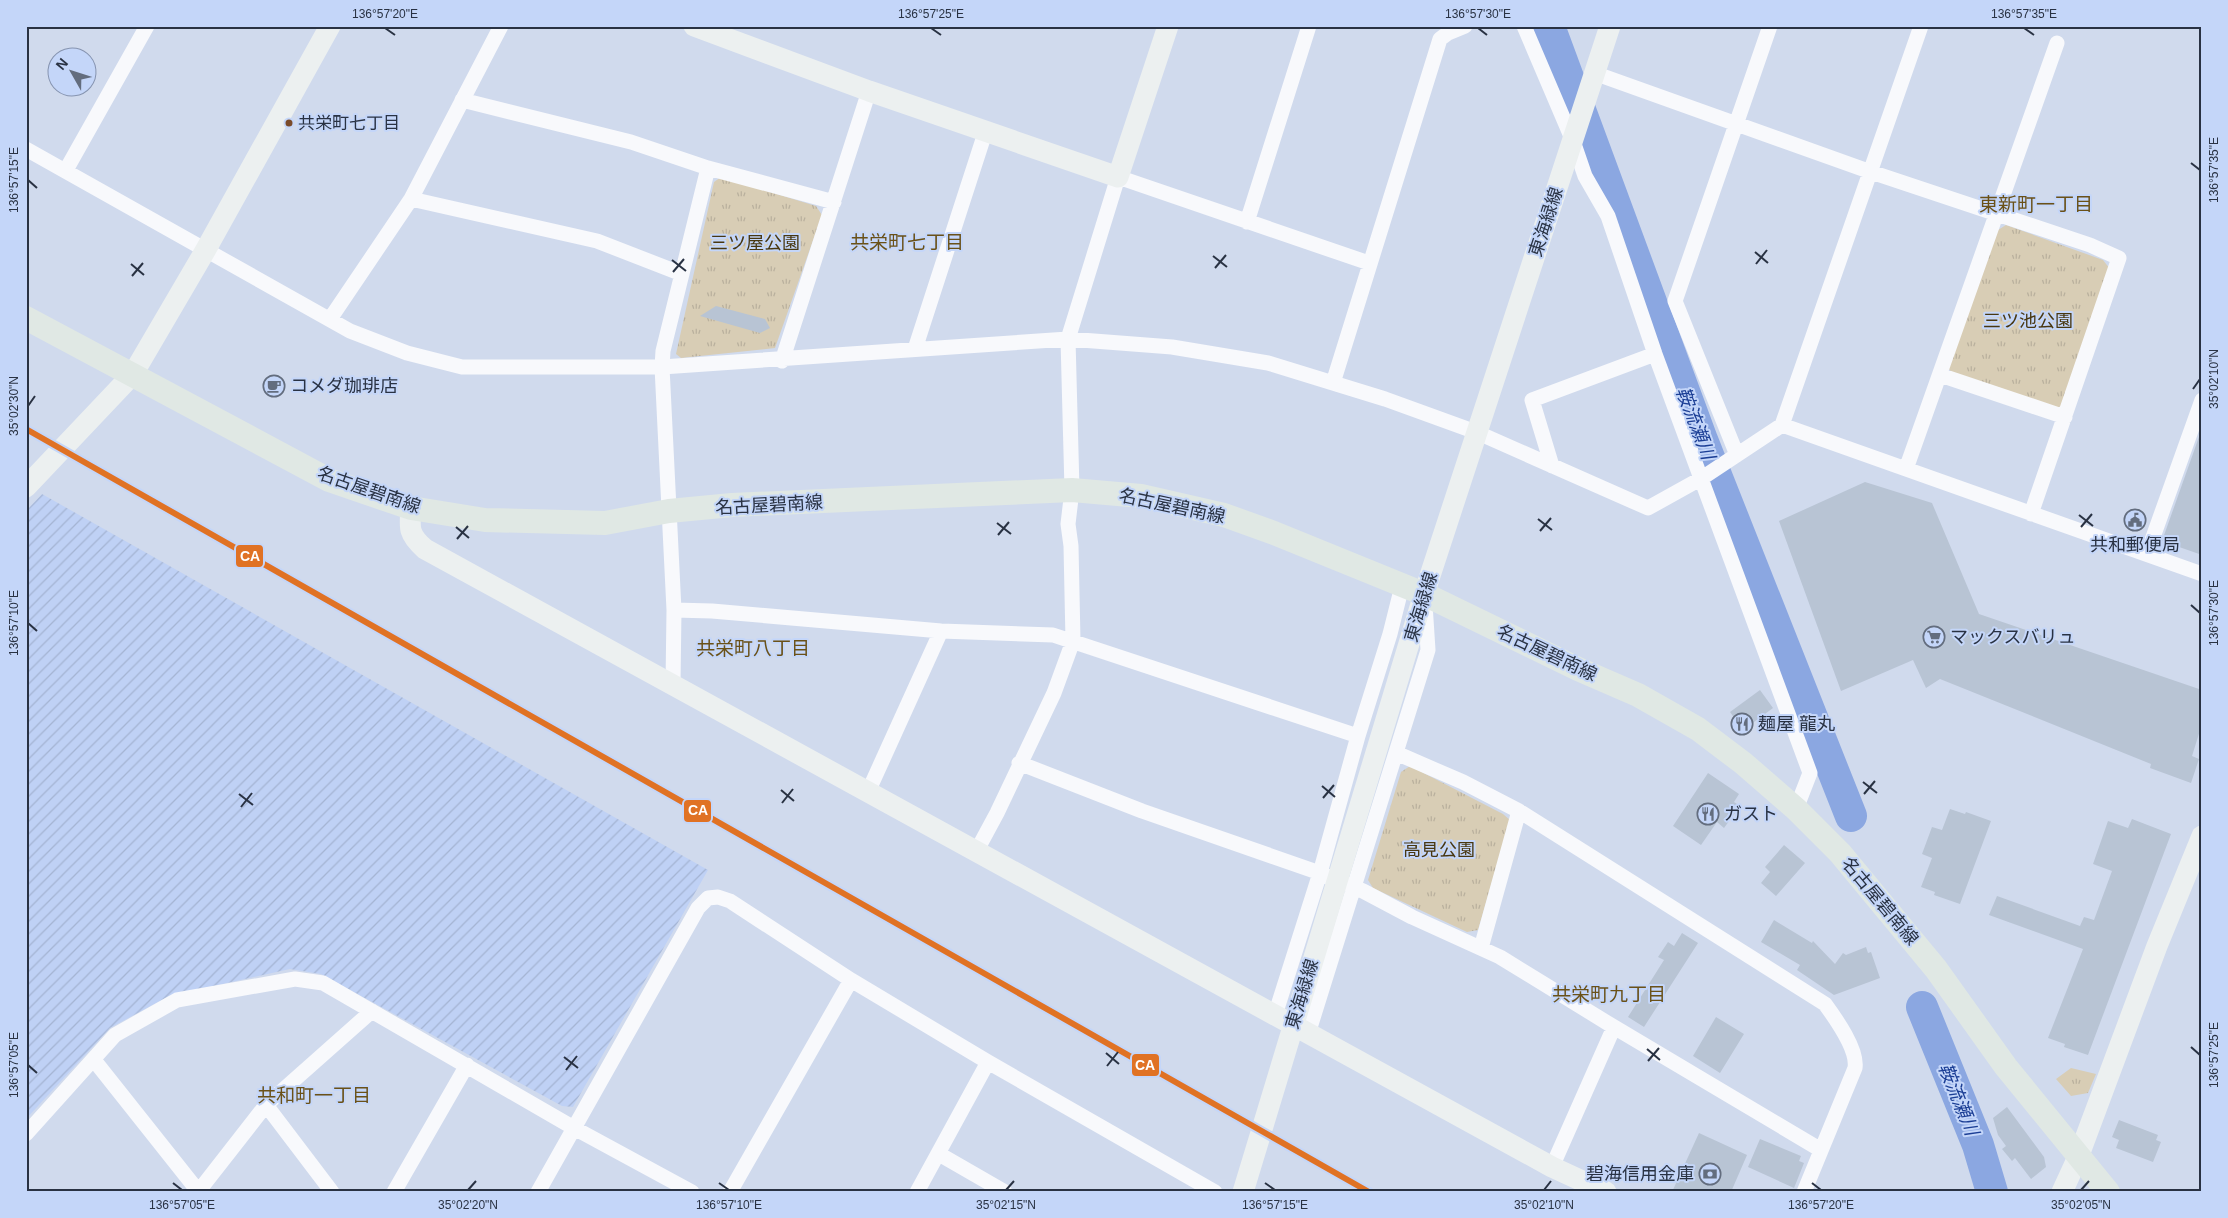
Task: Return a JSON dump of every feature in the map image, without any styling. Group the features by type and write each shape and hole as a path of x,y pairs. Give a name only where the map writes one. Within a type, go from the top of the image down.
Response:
{"main road":[{"name":"名古屋碧南線","path":"26,318 329,480 411,508 485,520 605,524 669,512 732,505 1072,490 1141,496 1224,516 1274,533 1424,594 1578,669 1638,695 1698,729 1743,763 1796,809 1840,853 1930,962 2006,1067 2108,1192"}],"street":[{"path":"66,170 147,26"},
{"path":"27,486 133,374 205,251 330,26"},
{"path":"330,319 411,199 501,26"},
{"path":"694,26 869,92 985,133 1369,263"},
{"path":"976,852 997,813 1019,763 1054,693 1073,641 1071,546 1068,524 1072,490 1068,339 1118,177 1168,26"},
{"path":"1247,222 1309,26"},
{"path":"1333,384 1440,38 1465,26"},
{"path":"1524,26 1575,135 1585,176 1608,216 1655,354 1704,477 1810,773 1796,809"},
{"name":"東海緑線","path":"1243,1192 1424,594 1610,26"},
{"path":"1734,458 1675,301 1770,26"},
{"path":"26,149 66,170 205,251 350,330 407,354 462,367 662,367 1068,339 1172,347 1258,362 1385,399 1476,432 1648,508 1704,477 1782,425 1921,26"},
{"path":"1906,469 2057,43"},
{"path":"1592,80 1736,125 2090,245 2119,258 2031,514"},
{"path":"782,360 869,92"},
{"path":"462,100 631,142 708,168 834,202"},
{"path":"915,349 985,133"},
{"path":"672,684 674,610 662,367 663,351 708,168"},
{"path":"411,199 597,241 682,274"},
{"path":"1552,466 1532,400 1655,354"},
{"path":"1940,375 2065,418"},
{"path":"2147,554 2202,400"},
{"path":"1782,425 2202,574"},
{"path":"411,508 410,527 413,538 425,549 1552,1167 1606,1192"},
{"path":"1275,1015 1320,873 1358,736 1390,634 1402,586"},
{"path":"1308,1034 1428,650 1424,594"},
{"path":"674,610 712,611 941,631 1053,635 1358,736"},
{"path":"868,792 941,631"},
{"path":"1396,753 1463,782 1520,811 1825,1004 1837,1022 1856,1059 1855,1068 1804,1192"},
{"path":"1019,763 1142,811 1320,873 1500,957 1821,1150"},
{"path":"1481,948 1520,811"},
{"path":"2062,1192 2079,1155 2157,946 2202,836"},
{"path":"538,1192 698,908 708,898 718,897 730,902 852,980 988,1062 1213,1191"},
{"path":"26,1134 115,1035 177,1000 295,979 323,983 574,1128 692,1192"},
{"path":"730,1192 852,980"},
{"path":"94,1060 198,1191 266,1105 372,1011"},
{"path":"1552,1167 1614,1027"},
{"path":"917,1192 988,1062"},
{"path":"394,1192 467,1065"},
{"path":"266,1105 332,1192"},
{"path":"939,1154 1005,1192"}],"shaded area":[{"path":"42,494 708,870 573,1107 562,1106 321,974 290,969 169,996 110,1028 26,1119 26,511"}],"green space":[{"name":"三ツ屋公園","path":"721,177 816,206 822,215 775,348 681,358 676,354 714,182"},
{"name":"三ツ池公園","path":"2006,225 2103,260 2110,269 2061,406 2053,410 1956,377 1948,368 1998,230"},
{"name":"高見公園","path":"1410,766 1503,814 1510,820 1478,930 1467,932 1373,888 1368,880 1401,772"},
{"path":"2071,1068 2096,1074 2088,1093 2071,1096 2056,1079"}],"building":[{"path":"716,306 765,319 770,328 760,333 700,316"},
{"path":"2200,434 2202,434 2202,555 2162,541"},
{"name":"マックスバリュ","path":"1865,482 1932,503 1979,614 2202,690 2202,724 2192,756 2199,759 2191,783 2150,768 2151,764 1940,679 1926,688 1913,660 1841,691 1779,521"},
{"path":"1760,690 1773,708 1743,730 1730,712"},
{"name":"ガスト","path":"1708,773 1739,794 1734,802 1740,806 1724,828 1717,822 1701,845 1673,826"},
{"path":"1950,809 1965,814 1966,812 1991,821 1960,904 1934,895 1935,892 1921,887 1932,858 1922,854 1932,827 1942,830"},
{"path":"2132,819 2171,834 2088,1055 2064,1047 2065,1044 2048,1038 2083,949 1989,915 1997,896 2080,926 2084,917 2094,920 2112,871 2093,864 2108,821 2128,828"},
{"path":"1784,845 1805,863 1776,896 1761,883 1770,872 1765,867"},
{"path":"1774,920 1812,943 1813,941 1835,964 1843,953 1846,955 1866,947 1868,953 1871,952 1880,978 1834,995 1797,970 1800,965 1761,942"},
{"path":"1682,933 1698,943 1644,1027 1628,1017 1664,960 1658,957 1668,942 1674,946"},
{"path":"1716,1017 1744,1034 1720,1073 1693,1056"},
{"path":"2007,1107 2044,1157 2046,1167 2031,1179 2015,1158 2012,1161 2002,1149 2006,1146 1998,1135 1993,1118"},
{"path":"2119,1120 2158,1135 2156,1140 2161,1142 2153,1162 2116,1148 2119,1140 2112,1137"},
{"name":"碧海信用金庫","path":"1699,1133 1747,1155 1731,1192 1672,1192"},
{"path":"1760,1139 1801,1156 1799,1161 1804,1163 1794,1188 1748,1167"}],"waterway":[{"name":"鞍流瀬川","path":"1549,26 1702,440 1851,816"},
{"name":"鞍流瀬川","path":"1922,1007 1978,1145 1992,1192"}],"transit line":[{"name":"CA","path":"26,429 1369,1192"}],"place":[{"name":"共栄町七丁目","path":"289,123"},
{"name":"コメダ珈琲店","path":"274,386"},
{"name":"共和郵便局","path":"2135,520"},
{"name":"マックスバリュ","path":"1934,637"},
{"name":"麺屋 龍丸","path":"1742,724"},
{"name":"ガスト","path":"1708,814"},
{"name":"碧海信用金庫","path":"1710,1174"}],"district":[{"name":"東新町一丁目","path":"2036,204"},
{"name":"共栄町七丁目","path":"907,242"},
{"name":"共栄町八丁目","path":"753,648"},
{"name":"共栄町九丁目","path":"1609,994"},
{"name":"共和町一丁目","path":"314,1095"}]}
